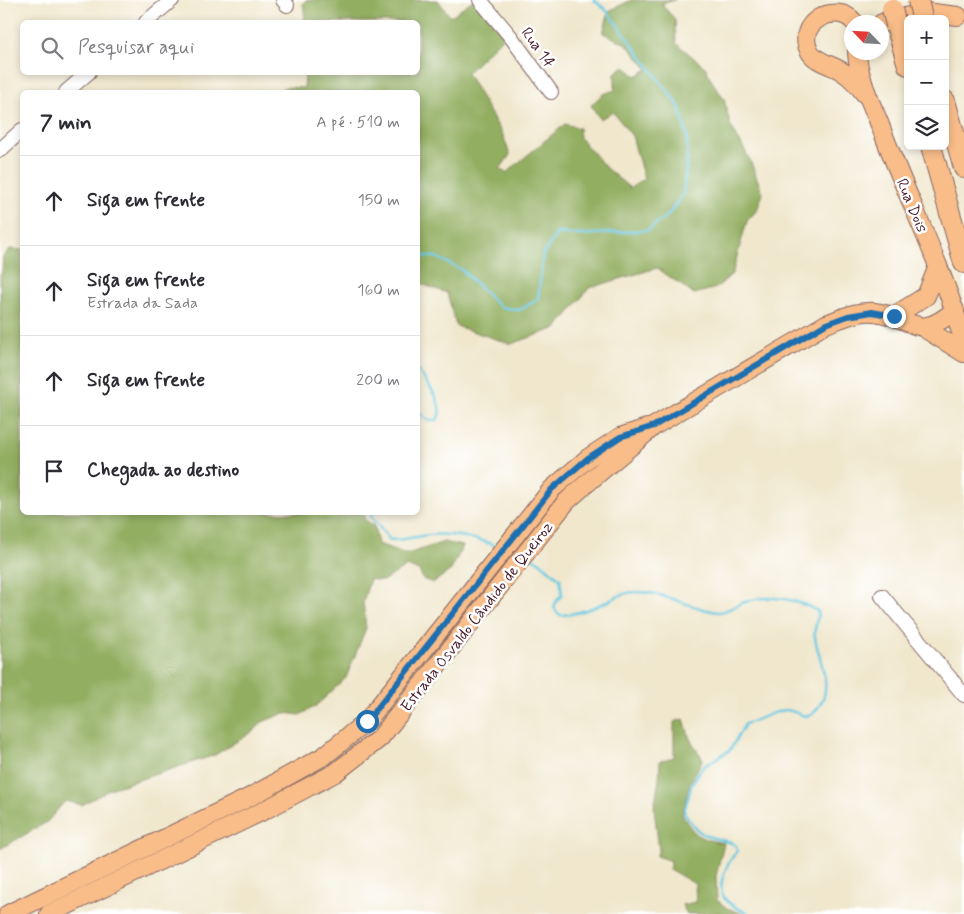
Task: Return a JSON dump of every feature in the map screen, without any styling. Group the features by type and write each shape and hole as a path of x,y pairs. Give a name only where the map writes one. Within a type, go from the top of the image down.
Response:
{"highway":[{"path":"890,14 906,60"},
{"path":"946,105 964,168"},
{"path":"932,150 964,263"}],"main road":[{"name":"Rua Dois","path":"823,0 806,34 810,52 818,60 842,71 855,81 870,100"},
{"path":"844,0 850,15"},
{"path":"922,12 940,0"},
{"path":"816,17 825,12 835,11 845,15"},
{"path":"890,14 922,12 960,16"},
{"path":"826,64 836,64 847,60"},
{"name":"Rua Dois","path":"858,60 886,143 955,310 964,343"},
{"path":"894,316 926,296 938,266"},
{"path":"924,328 935,325 955,310"},
{"name":"Estrada Osvaldo Cândido de Queiroz","path":"49,914 260,812 335,773 380,738 566,502 597,473 630,448 654,426 826,324 848,316 872,312 894,316 924,328 964,353"},
{"name":"Estrada Osvaldo Cândido de Queiroz","path":"8,914 252,796 324,756 367,721 552,489 588,458 620,437 654,426"}],"street":[{"path":"148,20 172,0"},
{"name":"Rua 14","path":"480,0 511,37 551,92"},
{"path":"68,90 86,75"},
{"path":"0,150 20,132"},
{"path":"882,596 964,695"}],"green space":[{"path":"306,0 438,0 450,17 473,0 504,36 467,73 503,135 510,155 500,169 506,173 565,124 579,128 580,138 607,169 630,188 644,179 632,136 613,112 600,119 591,105 603,94 615,90 615,73 624,66 636,76 648,69 626,44 603,33 609,11 631,0 675,0 661,4 675,19 676,43 706,68 710,78 724,99 730,124 750,160 763,194 757,210 747,221 732,274 716,288 694,294 657,268 589,288 557,328 511,344 456,326 447,293 420,284 420,90 280,90 285,87 304,88 305,75 420,75 420,20 304,20 303,3"},
{"path":"10,249 20,250 20,515 364,515 364,519 374,526 378,544 407,554 444,542 463,546 451,570 433,583 423,579 419,571 407,566 383,581 370,579 363,602 366,628 346,678 316,706 300,715 285,713 262,722 255,730 215,755 110,789 82,805 65,801 47,822 0,849 0,274 2,272 3,257"},
{"path":"684,719 690,739 703,759 690,783 682,814 690,827 698,835 708,840 724,843 716,876 717,900 727,908 743,914 687,914 682,905 696,902 695,884 669,869 671,861 656,856 659,850 654,808 660,761 674,757 674,722"}],"waterway":[{"path":"420,256 436,257 462,270 500,307 520,310 538,299 543,254 557,233 581,235 648,230 668,215 683,194 687,159 687,136 679,106 606,10 594,0"},
{"path":"420,373 434,394 439,414 437,420 429,421 420,414"},
{"path":"371,515 371,517 390,540 431,535 450,535 479,540 497,546"},
{"path":"530,558 539,561 560,579 562,595 554,607 560,615 582,611 632,592 667,597 717,612 761,598 790,600 818,611 815,633 825,681 825,690 819,706 808,716 785,710 745,724 730,750 704,766 699,772 692,784 684,812 695,828 703,834 736,846 737,851 724,874 721,887 722,893 730,904 749,914"}],"route":[{"path":"367,721 552,489 588,458 620,437 654,426 826,324 848,316 872,312 894,316"}]}
